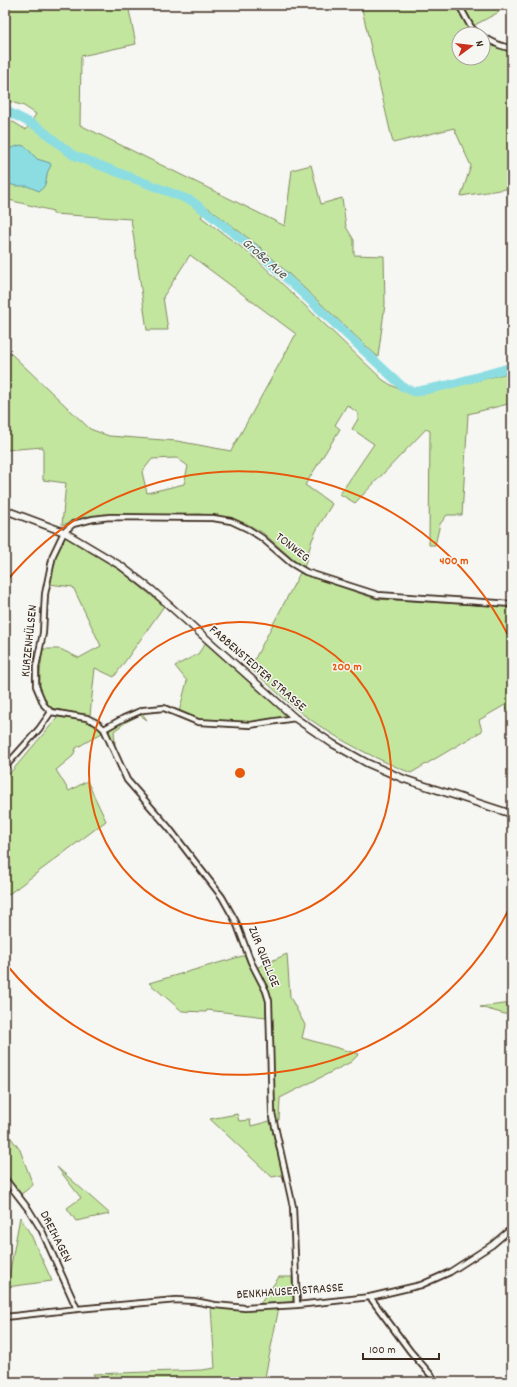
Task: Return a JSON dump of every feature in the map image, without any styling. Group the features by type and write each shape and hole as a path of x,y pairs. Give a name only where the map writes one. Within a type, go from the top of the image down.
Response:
{"street":[{"path":"459,5 470,26"},
{"path":"491,41 512,49"},
{"name":"FABBENSTEDTER STRASSE","path":"5,510 64,532 121,566 152,590 294,718 333,744 367,763 404,779 512,814"},
{"name":"TONWEG","path":"64,532 73,524 92,519 110,517 213,518 231,521 248,529 262,538 291,563 306,572 358,590 378,595 512,604"},
{"name":"KURZENHÜLSEN","path":"51,712 44,705 36,686 36,667 43,633 45,594 53,555 64,532"},
{"path":"5,767 39,729 51,712 87,718 97,723 104,729 143,710 164,708 198,722 250,725 294,718"},
{"name":"ZUR QUELLGE","path":"104,729 127,780 169,828 222,897 236,922 251,962 266,991 268,1002 272,1114 293,1207 297,1305"},
{"name":"DREIHAGEN","path":"5,1179 29,1210 42,1230 77,1308"},
{"name":"BENKHAUSER STRASSE","path":"5,1317 77,1308 176,1300 245,1308 297,1305 370,1297 421,1284 450,1272 492,1245 512,1228"},
{"path":"370,1297 410,1351 438,1382"}],"green space":[{"path":"5,5 128,5 136,44 81,56 80,125 285,226 292,170 311,165 321,204 342,198 346,227 354,240 354,255 384,256 385,304 378,357 260,247 207,207 201,217 253,256 383,380 404,391 428,393 512,372 512,403 468,414 462,515 447,515 440,524 435,545 429,545 430,431 426,429 355,503 340,494 374,444 352,429 358,419 358,413 347,405 335,425 340,429 305,485 332,504 312,540 304,568 263,533 232,518 199,514 114,514 92,516 62,525 66,483 43,480 43,447 5,450 5,348 90,429 109,436 177,441 231,451 296,334 190,255 163,297 168,330 147,330 131,219 53,214 53,211 5,199 5,119 26,130 36,114 24,106 5,100","holes":["177,458 188,466 184,484 147,493 142,472 152,459"]},
{"path":"361,5 457,5 469,26 451,26 451,66 491,66 491,43 512,52 512,188 461,196 471,166 454,128 393,143"},
{"path":"461,5 501,5 499,12 473,26"},
{"path":"64,535 121,571 164,606 114,677 95,668 90,715 52,708 46,704 41,690 40,672 43,649 60,649 79,658 101,646 73,587 49,584 56,555"},
{"path":"300,573 376,599 512,607 512,714 510,715 505,705 479,720 482,731 411,773 360,750 335,736 295,708 250,668"},
{"path":"206,642 289,716 288,722 250,728 208,725 197,723 178,716 187,681 175,666 198,654"},
{"path":"141,712 147,720 140,715 126,722 114,731 115,744 109,735 110,728 124,719"},
{"path":"58,717 88,722 98,728 102,733 76,748 73,756 56,770 69,791 87,781 106,821 5,897 5,779"},
{"path":"287,954 290,997 305,1025 302,1038 359,1054 351,1062 280,1098 279,1120 275,1121 273,1114 270,1002 256,968"},
{"path":"246,955 266,1000 266,1017 207,1010 206,1012 182,1011 149,983"},
{"path":"512,1003 512,1016 480,1007"},
{"path":"237,1114 239,1121 250,1120 251,1126 270,1121 283,1175 272,1177 210,1119"},
{"path":"5,1130 20,1150 33,1185 20,1195 5,1175"},
{"path":"57,1167 110,1214 76,1221 67,1208 81,1198"},
{"path":"20,1217 31,1235 52,1281 7,1287"},
{"path":"279,1277 292,1277 293,1300 291,1302 260,1304"},
{"path":"211,1307 279,1307 264,1382 98,1382 93,1374 202,1370 215,1368"}],"water":[{"path":"21,145 26,147 37,159 50,163 51,165 47,173 44,186 39,191 27,186 16,186 5,183 5,150"}],"waterway":[{"name":"Große Aue","path":"5,110 38,127 73,155 192,201 258,252 403,387 414,392 448,385 512,367"}]}
